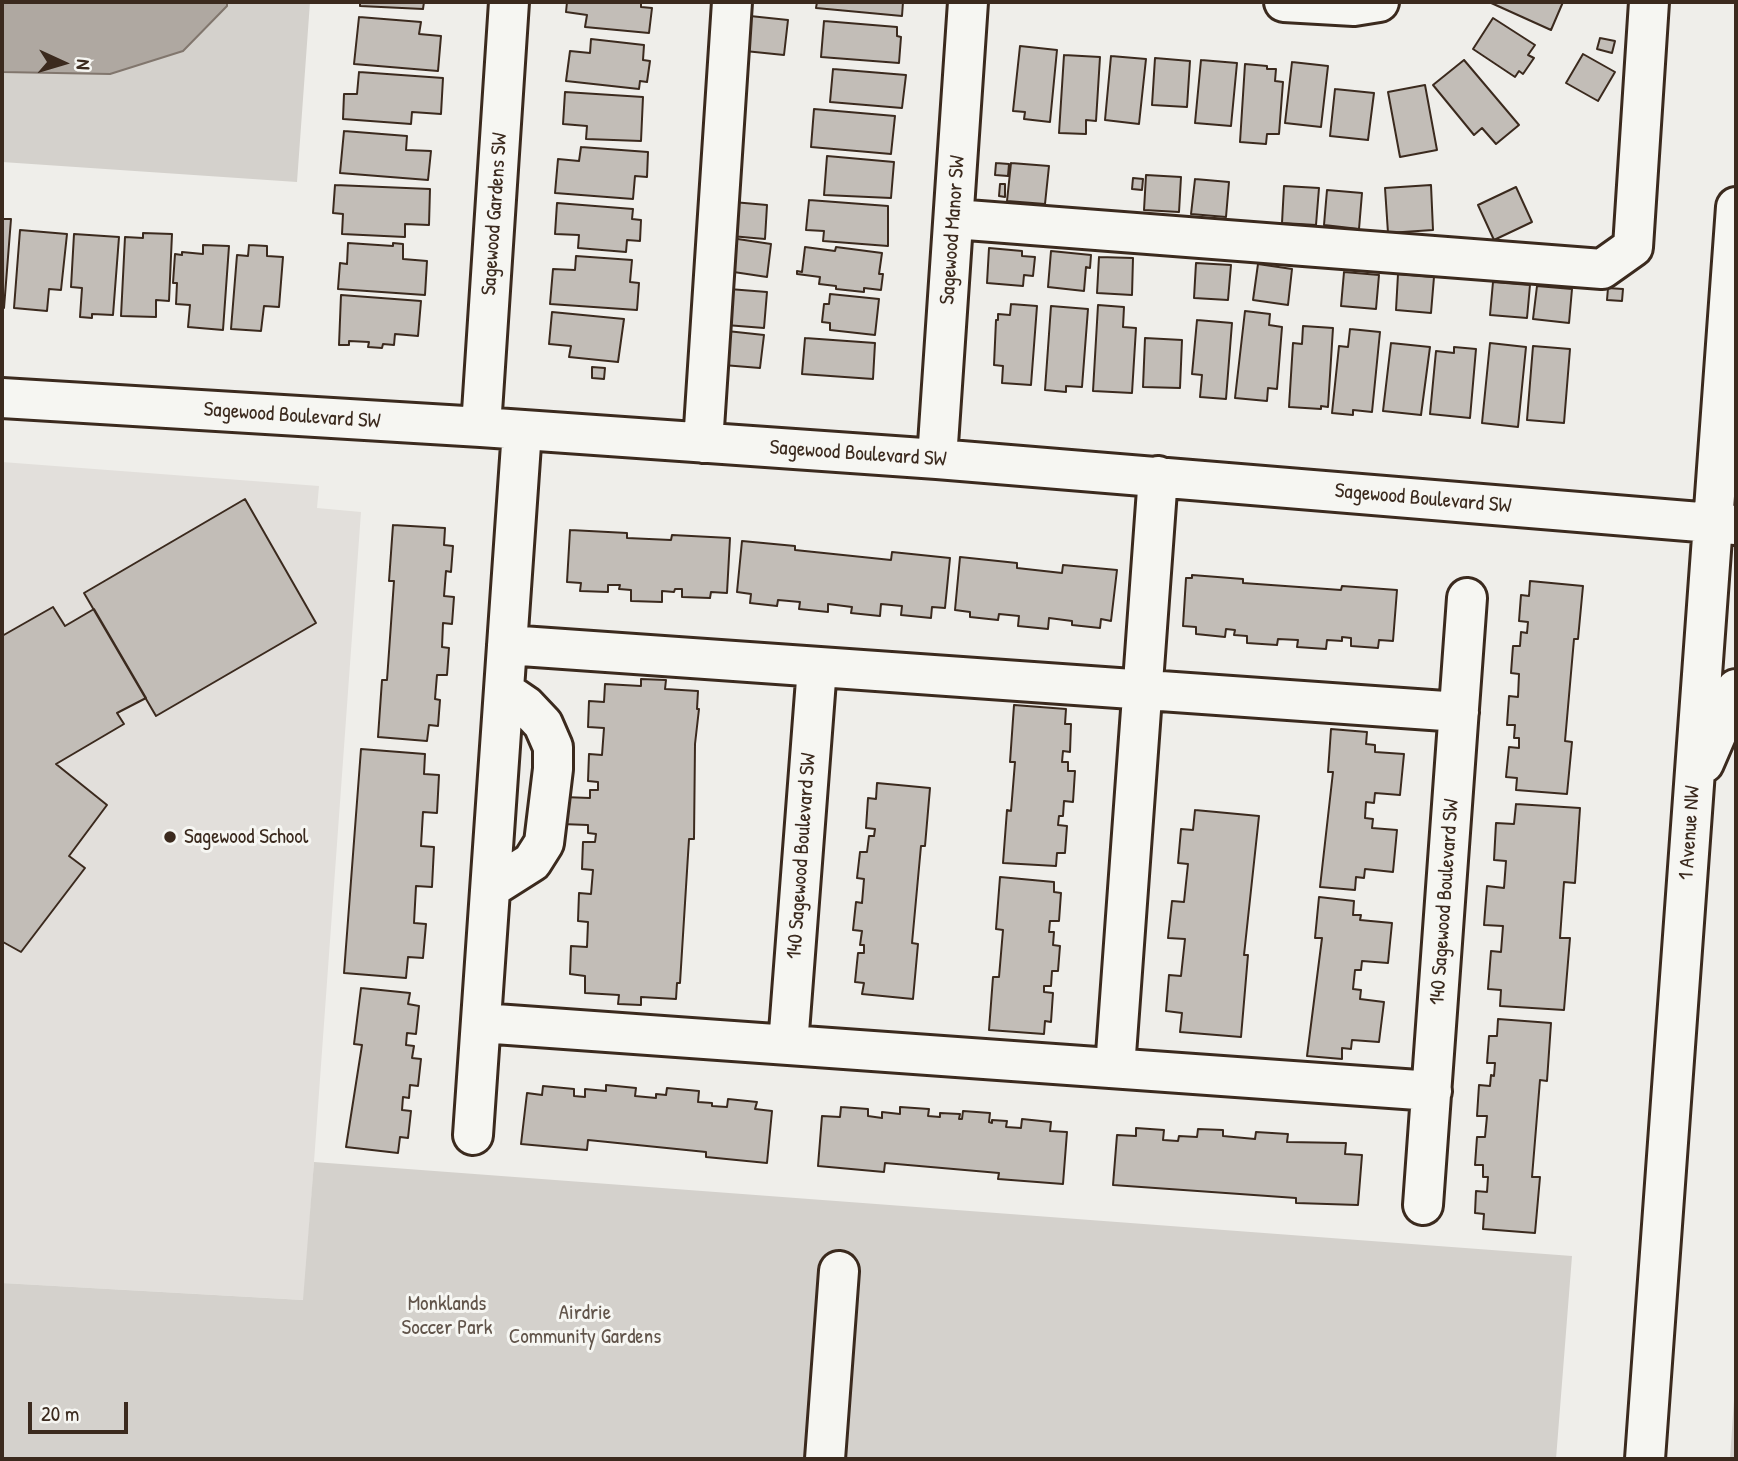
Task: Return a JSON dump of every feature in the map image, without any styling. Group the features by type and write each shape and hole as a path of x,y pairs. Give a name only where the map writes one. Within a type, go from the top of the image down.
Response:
{"street":[{"name":"Sagewood Gardens SW","path":"481,427 509,2"},
{"path":"703,443 732,2"},
{"name":"Sagewood Manor SW","path":"937,459 968,2"},
{"path":"1284,2 1354,6 1379,2"},
{"path":"954,219 1602,268 1633,247 1649,2"},
{"name":"1 Avenue NW","path":"1645,1459 1693,788 1724,524 1736,207"},
{"name":"Sagewood Boulevard SW","path":"2,398 481,427 937,459 1724,524"},
{"path":"473,1135 522,430"},
{"path":"1115,1068 1158,476"},
{"name":"140 Sagewood Boulevard SW","path":"1423,1205 1467,598"},
{"path":"507,645 1459,712"},
{"name":"140 Sagewood Boulevard SW","path":"788,1045 817,667"},
{"path":"1693,788 1736,689"},
{"path":"491,887 532,862 544,843 553,769 553,747 542,724 526,706 504,691"},
{"path":"481,1023 1432,1091"},
{"path":"825,1459 839,1271"}],"shaded area":[{"path":"2,2 227,2 227,6 183,51 110,74 2,72"},
{"name":"Sagewood School","path":"2,462 319,486 317,508 361,512 304,1300 2,1283"}],"green space":[{"path":"2,2 310,2 297,182 2,162"},
{"name":"Monklands Soccer Park","path":"314,1162 1572,1256 1556,1459 2,1459 2,1283 303,1300"},
{"path":"1736,1370 1736,1459 1730,1459"}],"building":[{"path":"360,2 424,2 423,9 360,6"},
{"path":"567,2 641,2 641,7 652,8 649,33 585,27 587,15 566,12"},
{"path":"817,2 903,2 902,16 816,8"},
{"path":"1489,2 1563,2 1551,30"},
{"path":"750,16 788,20 784,55 745,51"},
{"path":"359,17 421,22 419,34 441,36 438,71 354,64"},
{"path":"1493,18 1535,45 1528,55 1534,58 1523,74 1519,71 1515,77 1473,49"},
{"path":"824,21 897,27 897,36 901,37 899,63 821,57"},
{"path":"1600,38 1615,41 1612,53 1597,49"},
{"path":"591,39 644,45 643,60 650,61 647,82 640,81 639,89 566,81 570,51 590,53"},
{"path":"1020,46 1057,50 1050,122 1024,119 1025,112 1013,111"},
{"path":"1583,54 1615,72 1598,101 1566,83"},
{"path":"1064,55 1100,57 1096,121 1086,120 1086,134 1059,133"},
{"path":"1111,56 1146,59 1139,124 1105,120"},
{"path":"1155,58 1190,61 1187,107 1152,105"},
{"path":"1201,60 1237,63 1231,126 1195,123"},
{"path":"1464,60 1519,125 1496,144 1482,128 1474,135 1433,85"},
{"path":"1292,62 1328,66 1321,127 1285,123"},
{"path":"1245,64 1276,69 1275,81 1283,82 1279,134 1267,134 1266,144 1240,142"},
{"path":"833,69 906,75 902,108 830,102"},
{"path":"359,72 443,78 441,114 412,112 411,124 343,119 344,94 357,94"},
{"path":"1425,85 1437,150 1400,157 1388,92"},
{"path":"1335,89 1374,93 1368,140 1330,136"},
{"path":"565,92 643,97 641,141 586,139 587,126 563,124"},
{"path":"814,109 895,116 891,154 811,147"},
{"path":"344,131 407,136 406,150 431,151 428,180 340,173"},
{"path":"581,147 648,152 647,177 635,176 633,199 555,193 558,159 579,161"},
{"path":"827,156 894,162 891,198 824,195"},
{"path":"996,163 1009,164 1008,176 995,175"},
{"path":"1011,163 1049,166 1045,204 1007,201"},
{"path":"1146,175 1181,177 1179,212 1144,210"},
{"path":"1133,178 1143,179 1142,190 1132,189"},
{"path":"1195,179 1229,182 1226,217 1191,214"},
{"path":"1000,184 1005,184 1005,197 999,196"},
{"path":"335,185 430,189 429,225 405,224 405,237 342,234 343,214 333,213"},
{"path":"1431,185 1433,230 1388,233 1385,188"},
{"path":"1284,186 1319,188 1316,225 1282,223"},
{"path":"1516,187 1532,222 1494,240 1478,205"},
{"path":"1327,190 1362,193 1359,229 1324,225"},
{"path":"809,200 888,206 888,246 823,241 824,231 806,230"},
{"path":"733,202 767,205 765,239 731,236"},
{"path":"557,203 633,209 632,219 641,220 640,241 627,240 626,252 578,248 579,235 555,234"},
{"path":"2,219 11,219 4,308 2,308"},
{"path":"20,230 67,234 61,290 49,289 47,311 14,308"},
{"path":"143,233 172,234 169,301 156,300 156,317 121,316 125,237 143,238"},
{"path":"74,234 119,237 113,315 92,314 92,318 80,317 82,288 71,287"},
{"path":"731,238 771,244 767,277 727,271"},
{"path":"348,243 393,246 393,243 403,244 403,259 427,261 425,295 338,289 340,263 347,264"},
{"path":"203,245 229,246 223,330 188,327 190,305 176,304 177,283 173,283 175,254 203,254"},
{"path":"249,245 267,246 267,256 283,257 279,307 264,306 261,331 231,329 237,255 248,256"},
{"path":"805,247 835,251 836,247 882,253 879,274 883,274 881,290 864,288 864,292 836,289 836,286 819,284 820,277 797,274 797,271 802,272"},
{"path":"989,248 1022,251 1022,256 1035,257 1033,276 1024,275 1023,286 987,283"},
{"path":"1051,251 1091,255 1090,268 1086,267 1084,291 1048,287"},
{"path":"576,256 632,260 630,282 639,283 637,310 550,304 553,269 575,270"},
{"path":"1099,257 1133,258 1132,295 1097,293"},
{"path":"1196,263 1231,265 1228,300 1194,298"},
{"path":"1258,264 1292,269 1288,305 1253,300"},
{"path":"1344,272 1379,275 1376,309 1341,306"},
{"path":"1398,274 1434,277 1431,313 1396,310"},
{"path":"1493,282 1530,285 1527,318 1490,315"},
{"path":"1537,286 1572,289 1569,323 1533,319"},
{"path":"1608,288 1623,289 1622,301 1607,300"},
{"path":"729,289 767,292 764,328 726,325"},
{"path":"830,294 879,299 875,335 830,330 830,323 822,322 824,304 829,304"},
{"path":"341,295 421,301 418,336 395,334 394,345 383,344 382,348 368,347 369,342 349,341 349,345 339,345"},
{"path":"1011,304 1037,306 1031,385 1002,383 1003,366 994,365 996,320 998,314 1010,315"},
{"path":"1098,305 1124,307 1123,327 1136,328 1132,393 1093,391"},
{"path":"1051,306 1088,309 1082,387 1066,386 1066,392 1045,390"},
{"path":"1245,311 1270,314 1269,325 1282,327 1277,389 1268,388 1267,401 1235,398"},
{"path":"552,312 624,319 618,362 569,357 571,346 549,344"},
{"path":"1197,320 1232,323 1226,399 1200,397 1202,375 1192,374"},
{"path":"1303,326 1333,328 1328,407 1321,406 1321,409 1289,407 1293,343 1302,344"},
{"path":"1350,329 1380,332 1372,412 1353,410 1353,415 1332,413 1339,346 1348,347"},
{"path":"727,331 764,335 760,368 723,365"},
{"path":"805,338 875,343 873,379 802,374"},
{"path":"1145,338 1182,340 1180,388 1143,387"},
{"path":"1391,343 1430,347 1421,415 1383,411"},
{"path":"1490,343 1526,347 1518,427 1482,423"},
{"path":"1533,346 1570,349 1564,423 1527,420"},
{"path":"1454,347 1476,349 1470,418 1430,414 1436,351 1454,353"},
{"path":"592,367 605,368 604,379 592,378"},
{"path":"245,499 316,623 156,716 84,593"},
{"path":"393,525 445,528 444,545 453,546 451,572 446,571 444,596 454,597 452,624 443,623 442,647 449,648 447,675 437,675 435,699 440,700 438,726 429,725 427,741 378,737 382,680 387,680 394,581 389,581"},
{"path":"570,530 627,533 627,538 671,540 672,535 730,538 727,593 711,592 710,598 682,597 682,589 675,589 674,592 662,591 662,602 631,601 631,590 619,589 620,585 608,585 608,592 580,591 581,583 567,582"},
{"path":"742,541 795,546 795,550 891,560 892,552 950,558 945,608 932,607 931,618 901,615 902,606 881,604 880,616 851,613 852,607 828,604 828,612 799,609 800,602 778,600 777,606 750,603 751,594 737,592"},
{"path":"960,557 1017,563 1017,568 1062,573 1063,565 1117,570 1111,621 1101,619 1100,628 1072,625 1072,621 1049,618 1048,629 1018,626 1019,616 999,614 998,620 970,617 970,612 955,610"},
{"path":"1192,575 1243,579 1243,583 1341,590 1342,586 1397,590 1393,641 1379,640 1378,648 1351,646 1351,638 1342,637 1342,641 1327,640 1326,649 1297,647 1298,640 1278,639 1277,645 1247,643 1247,636 1234,635 1235,630 1226,629 1225,637 1196,634 1196,627 1183,626 1186,578 1192,578"},
{"path":"1530,581 1583,586 1578,639 1574,639 1565,741 1572,742 1567,794 1516,790 1517,778 1506,777 1509,747 1519,748 1519,738 1514,738 1515,725 1507,725 1509,696 1518,697 1519,674 1511,673 1513,646 1520,646 1521,632 1527,633 1528,622 1519,621 1521,595 1529,596"},
{"path":"53,607 65,626 94,609 146,698 117,713 124,724 56,764 107,805 69,856 85,868 21,952 3,942 2,944 2,636"},
{"path":"641,679 666,680 665,689 698,691 699,709 695,744 694,839 689,839 680,983 677,983 676,999 641,997 641,1005 618,1004 619,995 585,993 585,976 570,974 571,946 587,947 588,922 578,921 579,893 591,894 593,870 582,869 583,842 595,842 596,834 588,833 588,825 561,824 563,797 590,798 590,790 598,790 598,782 588,781 589,754 602,755 604,728 588,727 589,701 604,702 605,684 641,686"},
{"path":"1014,705 1066,709 1065,724 1071,724 1070,752 1063,751 1062,762 1068,762 1068,771 1075,771 1073,802 1064,801 1063,816 1059,816 1058,825 1067,826 1065,853 1057,853 1056,866 1003,863 1007,810 1011,811 1015,762 1010,762"},
{"path":"1331,729 1367,732 1366,744 1375,745 1375,752 1404,754 1400,795 1375,793 1374,803 1366,802 1365,818 1373,819 1372,828 1397,830 1393,872 1365,869 1364,878 1356,877 1355,890 1320,887 1333,772 1328,772"},
{"path":"361,749 425,754 424,774 439,775 437,813 423,812 421,846 434,847 432,887 416,886 414,923 426,924 423,958 408,957 406,978 344,973"},
{"path":"877,783 930,788 925,846 921,846 912,943 918,944 913,999 862,994 864,983 855,982 858,953 864,953 864,945 860,945 862,931 853,930 856,902 862,903 864,879 857,878 860,852 867,852 869,836 874,836 875,829 866,828 868,798 876,799"},
{"path":"1516,804 1580,808 1575,883 1564,882 1560,938 1570,938 1564,1010 1500,1006 1501,990 1488,989 1491,951 1501,952 1503,926 1484,925 1487,886 1504,888 1506,861 1494,860 1496,823 1514,824"},
{"path":"1195,810 1259,816 1244,955 1248,955 1241,1037 1180,1032 1182,1013 1166,1011 1169,975 1181,976 1185,939 1168,938 1172,901 1184,902 1188,864 1178,863 1181,829 1193,830"},
{"path":"1000,877 1054,882 1054,892 1061,893 1059,921 1050,921 1049,932 1054,932 1053,945 1060,946 1058,971 1052,971 1051,986 1044,986 1044,992 1053,993 1051,1022 1045,1021 1044,1034 989,1030 993,977 999,977 1003,930 996,929"},
{"path":"1319,897 1354,901 1353,915 1361,915 1360,920 1392,923 1388,963 1362,961 1361,970 1355,970 1353,989 1361,990 1360,999 1384,1002 1379,1042 1352,1040 1351,1049 1342,1048 1342,1059 1307,1056 1322,938 1315,938"},
{"path":"361,988 410,993 408,1004 419,1006 416,1034 407,1033 406,1045 414,1046 412,1058 421,1059 418,1086 410,1085 409,1098 403,1097 402,1110 411,1111 408,1138 400,1137 398,1153 346,1147 362,1045 354,1044"},
{"path":"1498,1019 1551,1023 1547,1081 1540,1080 1532,1177 1540,1177 1535,1233 1483,1229 1484,1214 1475,1213 1476,1191 1487,1192 1488,1177 1483,1177 1483,1165 1475,1165 1477,1137 1485,1137 1487,1116 1477,1116 1479,1085 1490,1086 1491,1075 1494,1076 1495,1063 1487,1063 1489,1036 1497,1036"},
{"path":"606,1085 636,1088 635,1096 656,1098 656,1094 666,1095 667,1088 699,1091 698,1102 712,1103 712,1106 727,1107 728,1099 757,1102 755,1109 772,1111 767,1163 706,1157 706,1152 588,1140 587,1150 521,1144 527,1093 542,1095 543,1086 574,1089 574,1096 585,1097 585,1089 606,1091"},
{"path":"841,1107 868,1109 868,1116 882,1118 882,1112 900,1114 900,1107 929,1109 928,1116 940,1117 940,1113 960,1114 959,1119 962,1119 963,1111 990,1113 989,1122 1007,1121 1006,1127 1021,1128 1022,1119 1051,1122 1050,1131 1067,1132 1063,1184 998,1179 999,1173 885,1163 884,1172 818,1166 822,1116 840,1117"},
{"path":"1136,1128 1164,1130 1163,1140 1178,1141 1179,1136 1197,1137 1198,1129 1223,1130 1223,1136 1255,1139 1256,1132 1288,1134 1287,1142 1346,1143 1345,1154 1362,1155 1358,1205 1296,1203 1296,1198 1113,1185 1117,1135 1136,1136"}],"place":[{"name":"Sagewood School","path":"170,837"}],"park label":[{"name":"Airdrie Community Gardens","path":"585,1325"}]}
